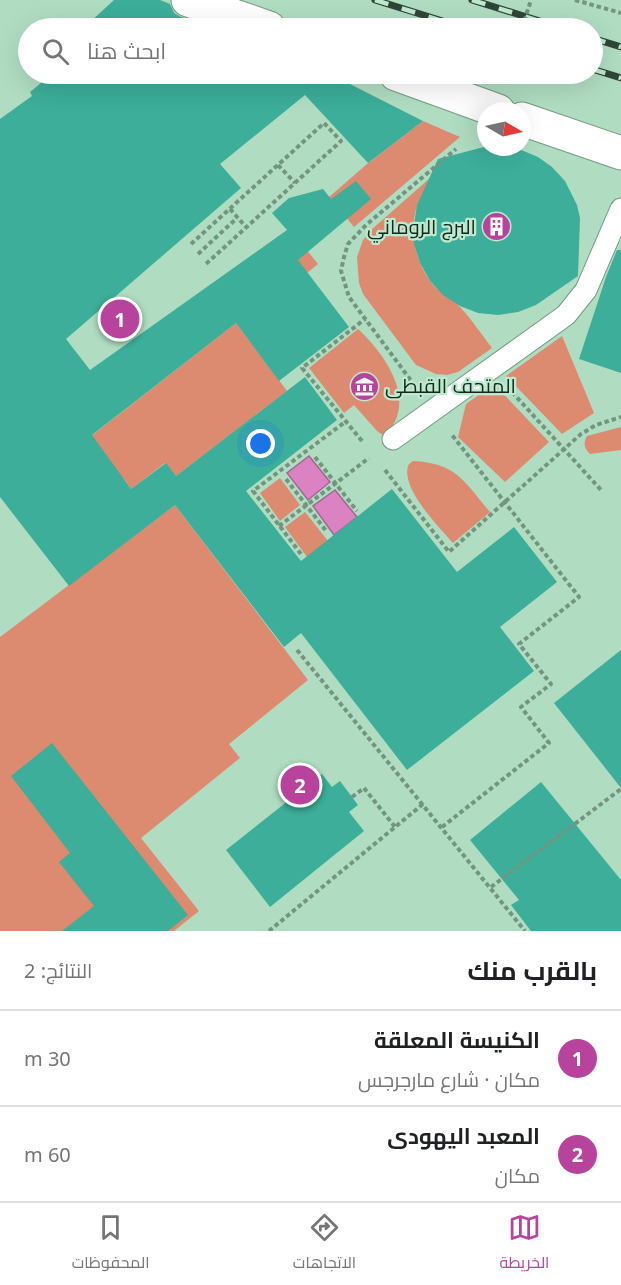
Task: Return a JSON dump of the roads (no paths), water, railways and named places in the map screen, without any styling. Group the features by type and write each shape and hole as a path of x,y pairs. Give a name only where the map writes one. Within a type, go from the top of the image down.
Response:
{"street":[{"path":"188,0 240,18"},
{"path":"424,84 477,103"},
{"path":"531,122 621,153"}],"lane":[{"path":"393,439 566,315 586,290 621,209"}],"railway":[{"path":"375,0 433,18"},
{"path":"472,0 530,18"},
{"path":"603,41 621,47"},
{"path":"603,72 621,78"}],"place":[{"name":"البرج الروماني","path":"497,227"},
{"name":"الكنيسة المعلقة","path":"120,319"},
{"name":"المتحف القبطى","path":"364,386"},
{"name":"المعبد اليهودى","path":"300,785"}]}
